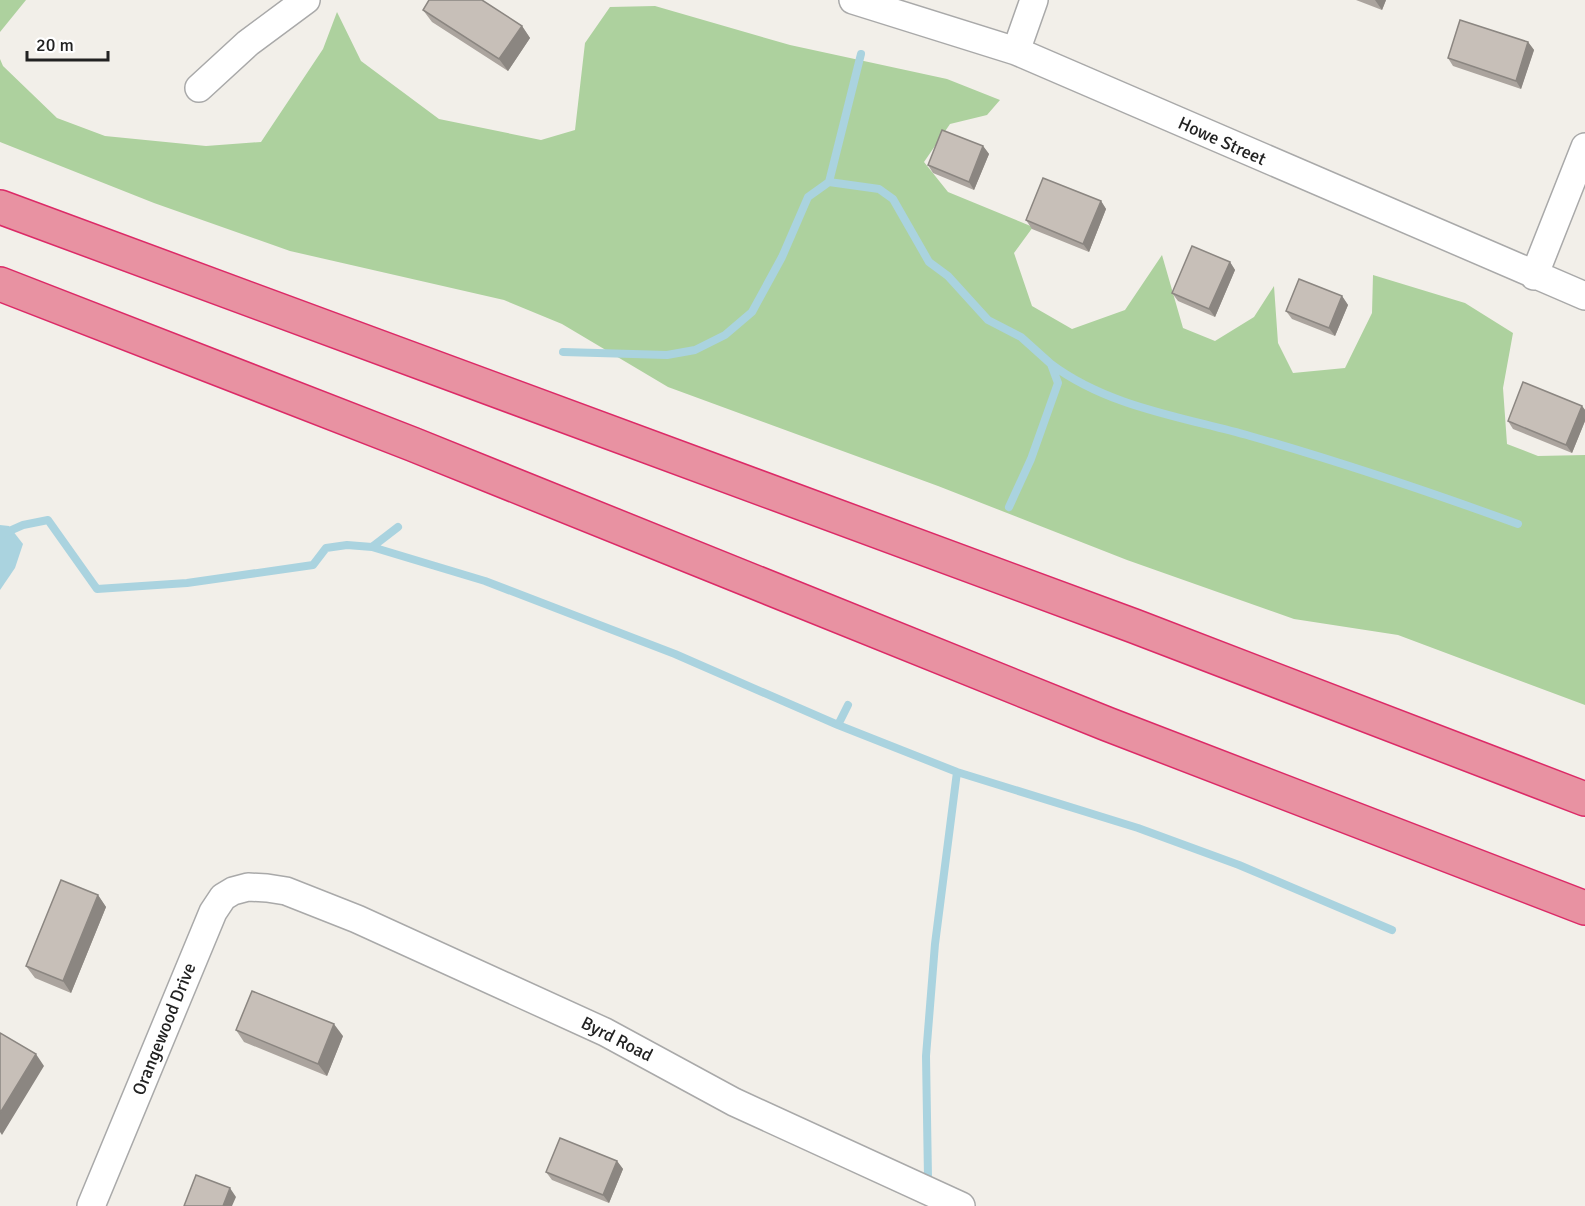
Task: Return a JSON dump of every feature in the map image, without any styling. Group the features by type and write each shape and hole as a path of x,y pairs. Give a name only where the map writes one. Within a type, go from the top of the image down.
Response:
{"highway":[{"path":"0,207 1134,626 1585,799"},
{"path":"0,284 423,448 1107,724 1585,909"}],"street":[{"path":"199,88 248,43 306,0"},
{"name":"Howe Street","path":"853,0 1016,51 1585,296"},
{"path":"1016,51 1034,0"},
{"path":"1534,276 1585,147"},
{"name":"Orangewood Drive","path":"91,1206 213,912 223,897 233,891 248,887 267,888"},
{"name":"Byrd Road","path":"267,888 286,891 407,940 605,1032 734,1102 961,1206"}],"green space":[{"path":"0,0 26,0 0,32"},
{"path":"655,6 790,45 947,79 1000,100 987,115 950,124 924,162 948,192 1033,227 1014,253 1032,306 1072,329 1125,310 1162,255 1183,328 1215,341 1254,317 1274,286 1278,343 1293,373 1345,368 1372,313 1373,275 1465,303 1513,333 1503,388 1507,444 1538,456 1585,455 1585,705 1398,635 1294,619 1127,560 938,486 668,387 562,324 504,300 290,251 154,203 0,142 0,59 3,66 57,118 105,136 206,146 261,142 323,49 337,12 361,61 439,119 541,140 575,130 585,43 610,7"}],"water":[{"path":"0,525 9,526 23,544 15,568 0,590"}],"building":[{"path":"429,0 482,0 522,26 499,59 423,10"},
{"path":"1460,20 1528,42 1516,81 1448,58"},
{"path":"942,130 983,146 969,182 928,165"},
{"path":"1043,178 1101,201 1083,244 1026,220"},
{"path":"1192,246 1230,262 1209,309 1172,293"},
{"path":"1299,279 1342,296 1329,328 1286,311"},
{"path":"1523,382 1582,406 1566,445 1508,421"},
{"path":"61,880 98,895 63,981 26,966"},
{"path":"252,991 334,1024 318,1064 236,1030"},
{"path":"0,1033 36,1054 0,1113"},
{"path":"560,1138 617,1161 603,1195 546,1172"},
{"path":"196,1175 230,1188 223,1206 184,1206"}],"waterway":[{"path":"563,352 667,355 695,350 725,335 752,312 782,257 808,197 829,182 861,54"},
{"path":"829,182 879,189 893,199 929,262 948,276 988,320 1021,337 1051,364 1058,383 1031,459 1009,507"},
{"path":"1051,364 1073,379 1121,401 1318,456 1518,524"},
{"path":"0,535 23,525 48,520 97,589 187,583 313,565 326,548 347,545 372,547 398,527"},
{"path":"372,547 485,581 675,654 838,725 957,772 1138,828 1239,865 1392,930"},
{"path":"838,725 848,705"},
{"path":"928,1178 926,1056 935,944 957,772"}]}
